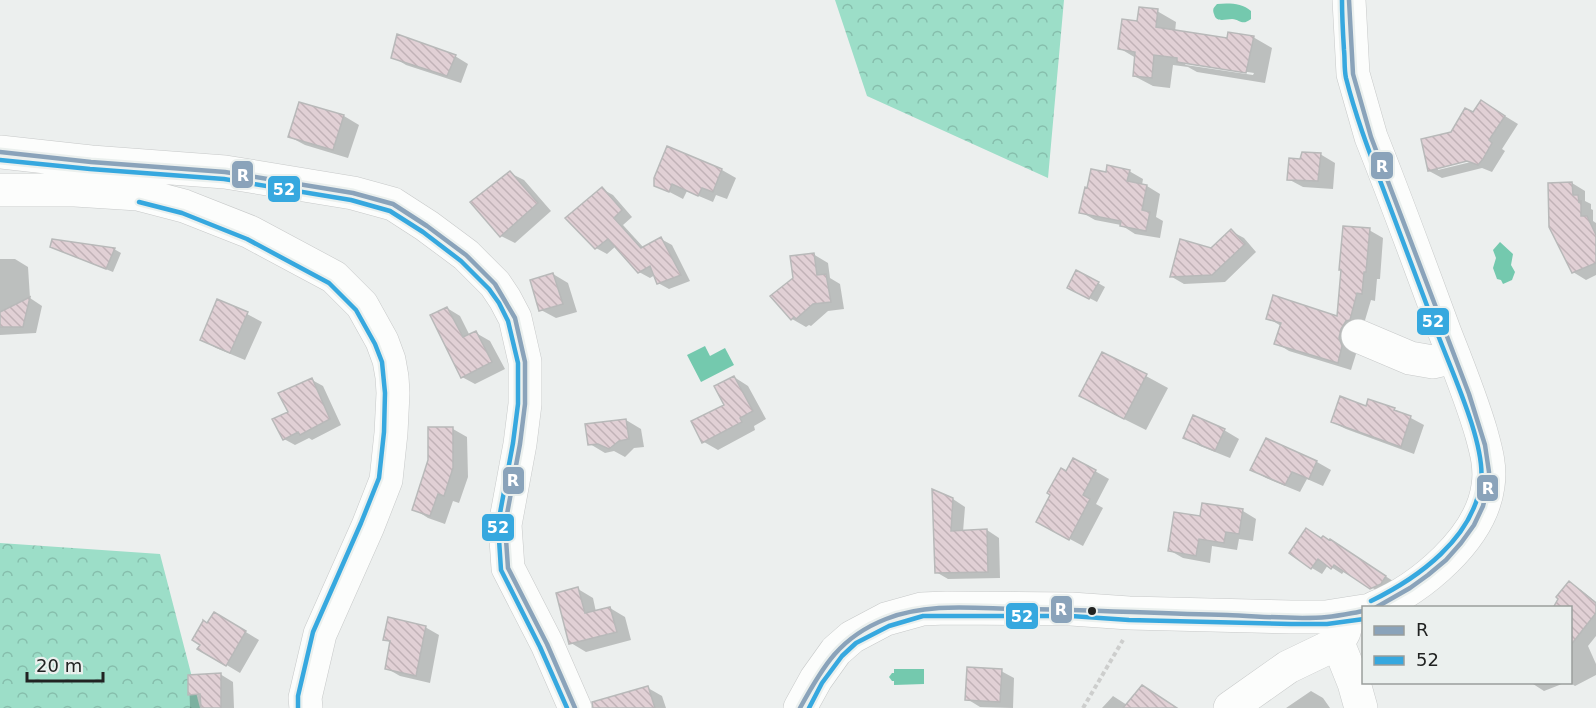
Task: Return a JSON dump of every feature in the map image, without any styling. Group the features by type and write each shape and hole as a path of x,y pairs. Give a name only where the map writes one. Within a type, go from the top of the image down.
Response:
{"main road":[{"path":"1349,0 1353,74 1360,102 1371,137 1466,384 1488,460 1489,475 1486,494 1476,521 1466,536 1419,582 1380,606"},
{"path":"0,152 91,162 225,172 353,193 393,204 466,255 495,285 515,318 525,362 525,404 505,525 508,568 547,644 575,708"},
{"path":"0,190 75,190 138,194 184,206 250,232 334,276 362,305 382,341 389,360 393,393 386,480 320,634 308,687 306,708"},
{"path":"1358,336 1410,358 1433,362 1454,357"},
{"path":"800,708 816,679 836,651 852,637 886,618 921,609 1071,609 1129,613 1356,619"},
{"path":"1230,708 1356,619"},
{"path":"1356,619 1353,683 1361,708"}],"path":[{"path":"1083,708 1122,643 1129,613"}],"green space":[{"path":"835,0 1064,0 1048,178 867,96"},
{"path":"0,543 160,554 200,708 0,708"}],"shaded area":[{"path":"1217,4 1244,6 1251,11 1251,19 1243,22 1232,19 1219,20 1215,17 1213,10"},
{"path":"1500,242 1513,254 1511,265 1515,272 1512,280 1503,284 1497,279 1493,268 1496,258 1493,250"},
{"path":"705,346 710,356 725,348 734,365 701,382 687,355"},
{"path":"894,669 924,669 924,684 894,685 894,681 889,677 894,673"}],"building":[{"path":"1139,7 1158,9 1156,27 1227,38 1228,32 1254,36 1246,73 1177,62 1177,58 1154,55 1152,78 1133,76 1135,52 1118,49 1122,19 1137,21"},
{"path":"397,34 456,55 447,76 391,58"},
{"path":"1481,100 1505,116 1489,140 1492,143 1483,159 1478,165 1467,161 1428,171 1421,139 1451,132 1465,108 1473,112"},
{"path":"299,102 344,115 333,150 288,137"},
{"path":"667,146 722,169 713,192 702,188 698,196 672,184 669,192 654,186 654,178"},
{"path":"1302,152 1321,153 1318,181 1287,180 1289,158 1300,159"},
{"path":"1107,165 1130,170 1127,181 1147,185 1142,210 1150,212 1146,231 1120,226 1121,221 1079,213 1091,169 1106,172"},
{"path":"510,171 538,203 500,237 470,202"},
{"path":"1572,182 1573,195 1578,195 1579,202 1581,201 1581,216 1587,216 1596,235 1596,263 1572,273 1549,227 1548,183"},
{"path":"602,187 622,210 614,218 641,248 661,237 681,275 657,284 650,266 638,273 608,239 595,249 565,218"},
{"path":"1343,226 1370,228 1362,294 1357,293 1350,320 1346,321 1341,329 1339,338 1342,346 1338,363 1274,344 1281,323 1266,319 1273,295 1337,316"},
{"path":"1231,229 1245,244 1212,275 1170,277 1180,239 1211,248"},
{"path":"52,239 115,248 106,269 50,247"},
{"path":"814,253 817,275 826,274 831,302 813,304 796,319 794,317 791,320 770,296 793,278 790,256"},
{"path":"1076,270 1099,282 1089,299 1067,288"},
{"path":"553,273 563,304 539,311 530,280"},
{"path":"30,297 23,327 0,327 0,312"},
{"path":"217,299 248,312 230,353 200,340"},
{"path":"447,307 463,337 476,331 492,362 461,378 430,315"},
{"path":"1102,352 1147,374 1124,419 1079,396"},
{"path":"734,376 753,411 740,418 742,422 702,443 691,421 724,405 714,386"},
{"path":"312,378 330,419 300,435 298,432 283,440 272,419 288,412 278,393"},
{"path":"1340,396 1366,406 1368,399 1411,416 1401,447 1331,422"},
{"path":"1193,415 1225,429 1215,451 1183,438"},
{"path":"626,419 629,439 619,441 609,449 598,444 588,445 585,424"},
{"path":"428,427 453,427 453,468 444,496 438,494 430,516 412,510 428,460"},
{"path":"1266,438 1317,461 1309,479 1292,472 1285,485 1250,470"},
{"path":"1073,458 1096,470 1083,495 1090,499 1069,540 1036,522 1050,495 1047,493 1061,468 1066,471"},
{"path":"932,489 953,498 951,531 987,529 988,572 935,573"},
{"path":"1202,503 1243,509 1239,534 1226,532 1224,543 1199,539 1196,556 1168,551 1174,512 1200,516"},
{"path":"1306,528 1321,538 1323,536 1330,539 1386,576 1381,584 1370,589 1334,565 1331,569 1318,559 1311,569 1289,553"},
{"path":"1569,581 1596,603 1596,613 1572,643 1572,606 1554,606 1558,599 1556,597"},
{"path":"578,587 585,613 610,607 617,632 569,644 556,593"},
{"path":"214,612 246,631 226,666 197,649 200,645 192,640 203,620 207,623"},
{"path":"388,617 426,626 416,676 385,669 390,641 383,640"},
{"path":"967,667 1002,669 1000,702 965,700"},
{"path":"221,673 221,708 201,708 200,694 188,695 188,675"},
{"path":"1142,685 1177,708 1123,708"},
{"path":"648,686 655,708 593,708 592,702"}],"transit line":[{"name":"52","path":"1342,0 1345,71 1350,94 1372,159 1467,409 1481,467 1481,482 1476,503 1455,539 1441,554 1407,581 1371,601"},
{"name":"R","path":"1349,0 1353,74 1371,137 1469,394 1485,445 1489,472 1483,506 1474,525 1461,543 1428,575 1378,606"},
{"name":"R","path":"0,152 91,162 225,172 353,193 393,204 466,255 495,284 515,318 525,362 525,404 505,525 508,568 547,644 575,708"},
{"name":"52","path":"0,160 224,179 351,200 390,211 423,232 461,261 489,289 499,303 508,321 518,363 518,404 498,524 501,570 540,647 567,708"},
{"name":"52","path":"139,202 182,213 247,239 329,283 356,310 382,362 385,393 384,432 379,478 313,632 298,696 298,708"},
{"name":"R","path":"800,708 825,666 845,644 870,626 886,619 917,611 965,608 1302,618 1332,617 1362,611"},
{"name":"52","path":"809,708 822,683 842,656 856,643 889,626 923,616 1071,616 1129,620 1291,624 1327,624 1362,619"}]}
